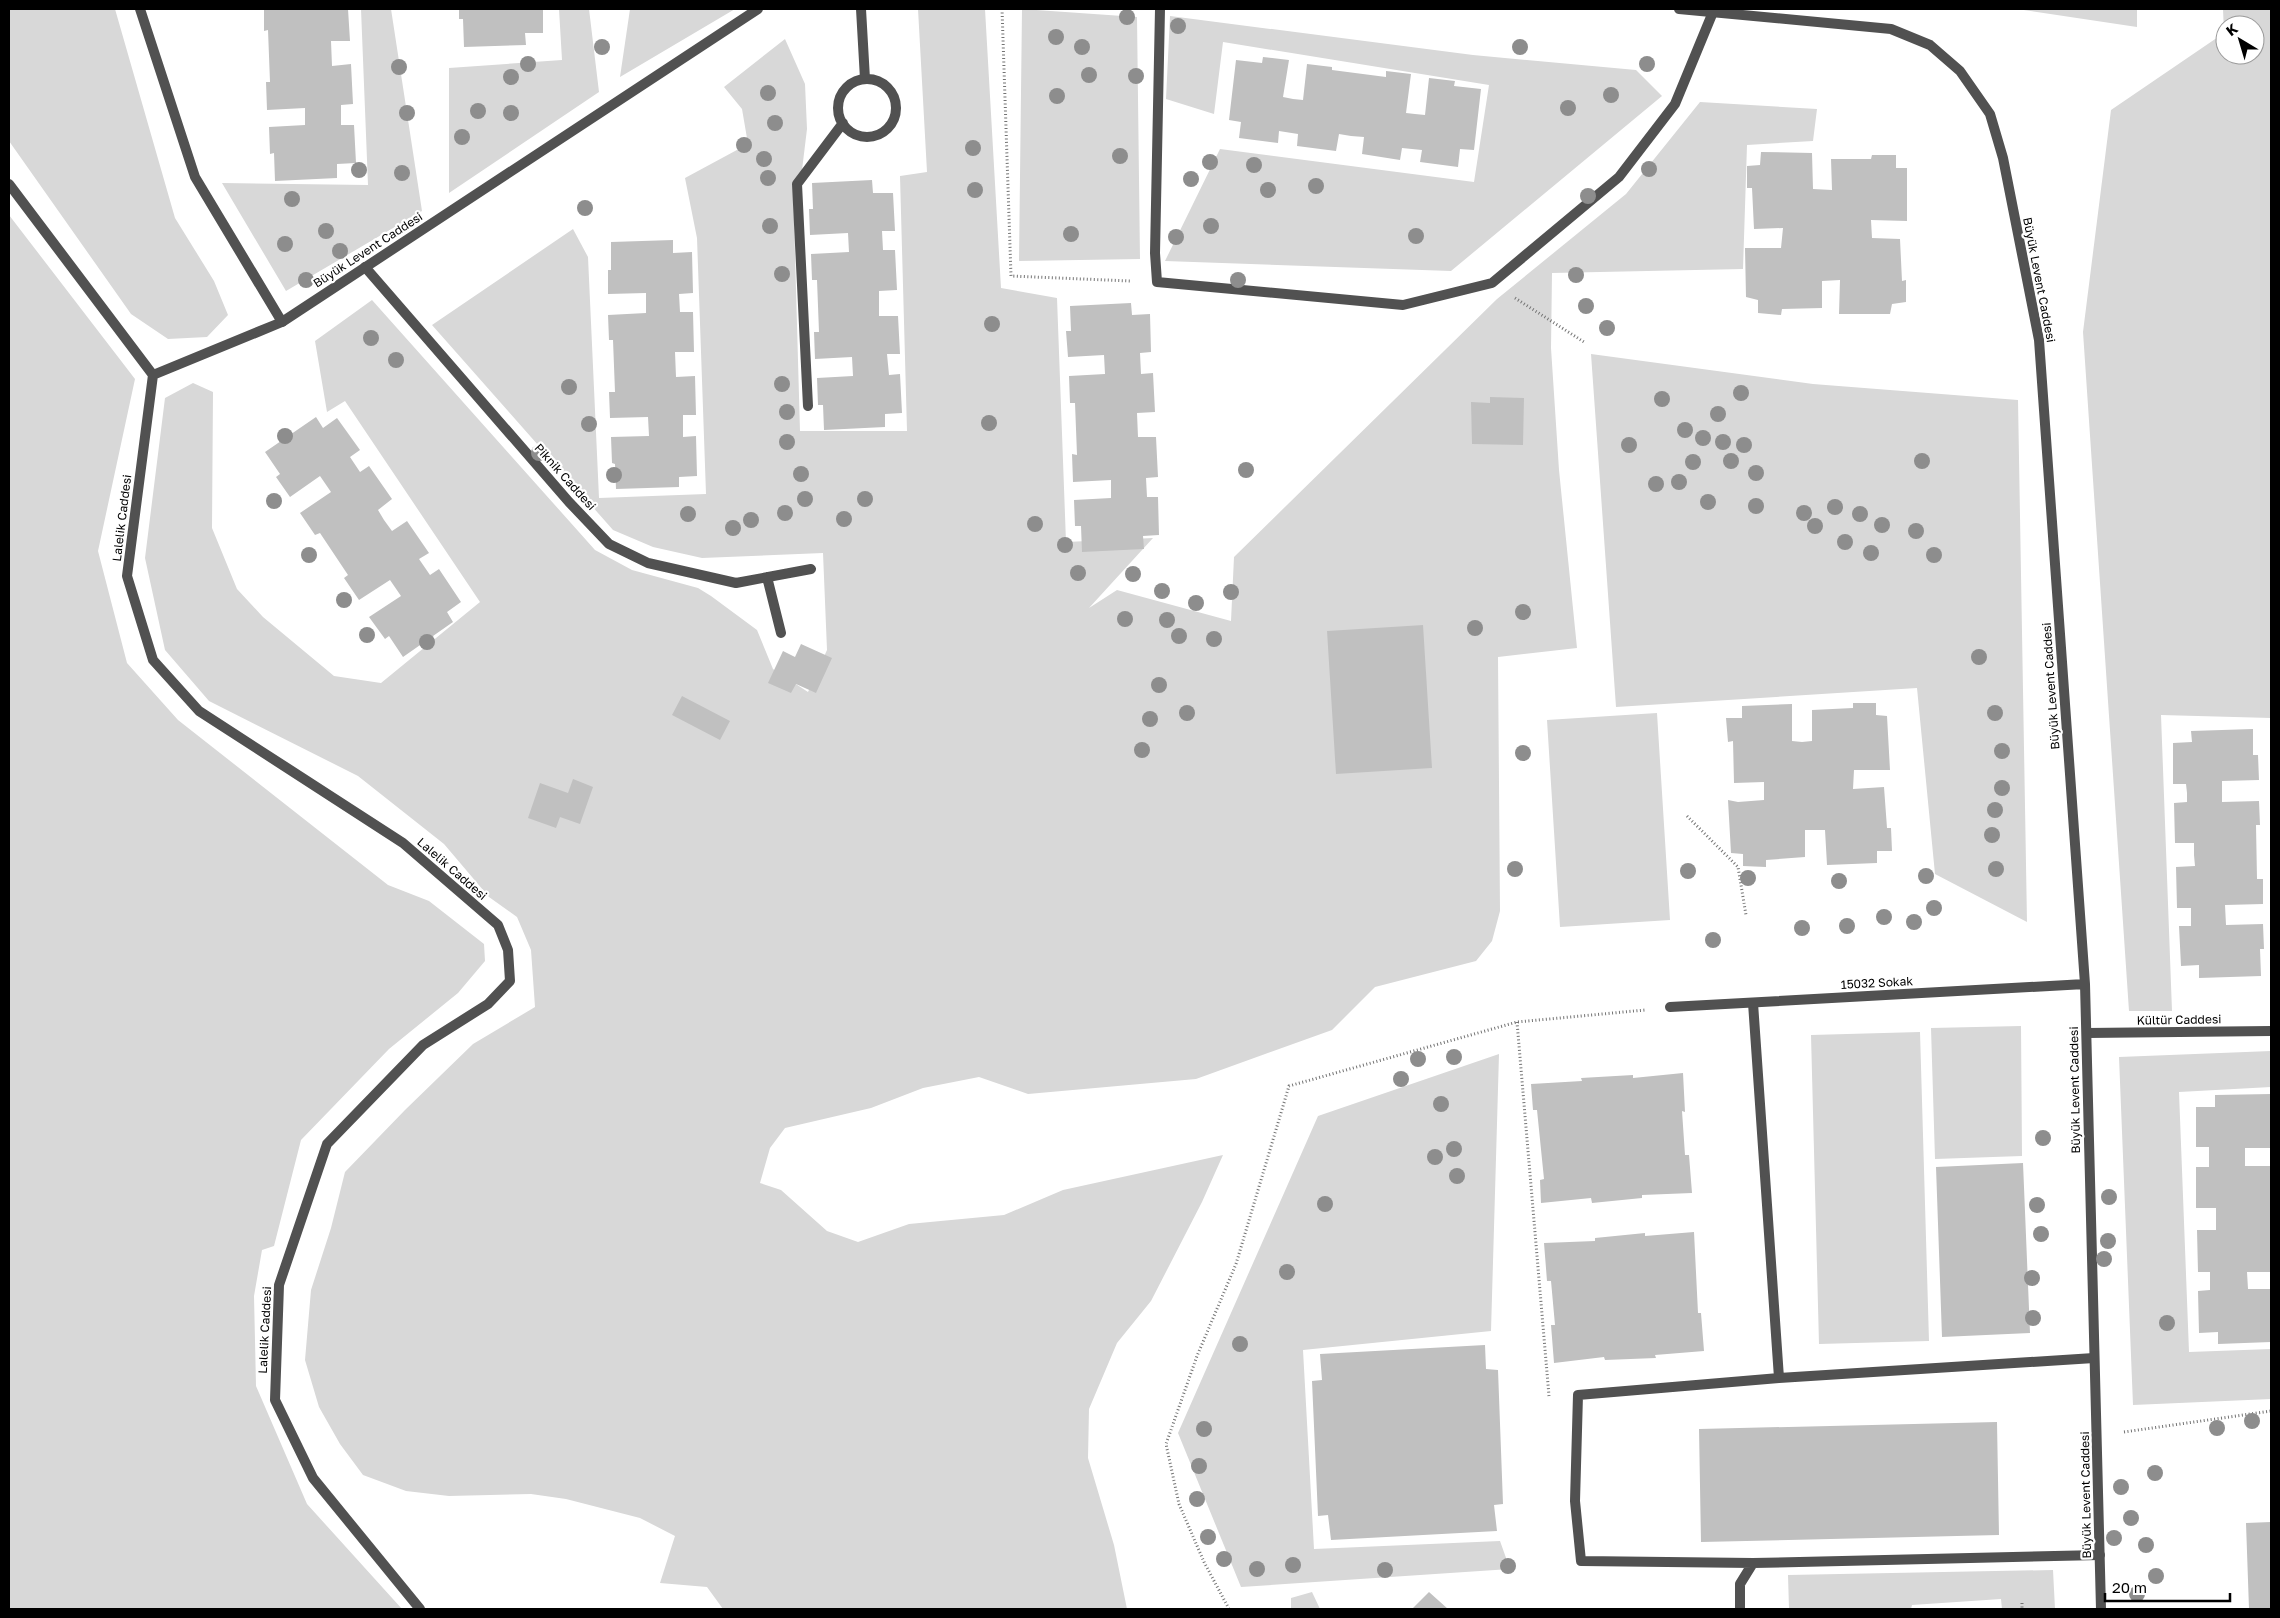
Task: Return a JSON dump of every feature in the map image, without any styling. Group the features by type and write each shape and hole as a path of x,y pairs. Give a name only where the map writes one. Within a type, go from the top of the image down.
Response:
{"street":[{"path":"140,9 195,176 282,322"},
{"name":"Büyük Levent Caddesi","path":"153,375 282,322 758,9"},
{"path":"861,9 865,79"},
{"path":"1160,9 1155,253 1157,282 1403,305 1492,283 1619,177 1675,104 1713,12"},
{"name":"Büyük Levent Caddesi","path":"1679,9 1891,29 1930,45 1960,71 1990,114 2003,158 2039,340 2085,984 2101,1609"},
{"path":"865,79 874,80 883,84 894,98 896,107 891,124 884,132 866,136 857,135 843,123 839,114 839,104 847,87 855,82 865,79"},
{"path":"808,406 797,184 843,123"},
{"path":"9,184 153,375"},
{"name":"Piknik Caddesi","path":"365,268 568,502 609,544 648,563 736,583 811,570"},
{"name":"Lalelik Caddesi","path":"153,375 127,576 153,660 200,711 403,843 498,925 508,950 510,981 488,1004 423,1045 327,1144 279,1285 275,1400 313,1478 420,1609"},
{"path":"767,577 781,633"},
{"name":"15032 Sokak","path":"1670,1007 2085,984"},
{"path":"1753,1002 1779,1378"},
{"name":"Kültür Caddesi","path":"2087,1033 2271,1031"},
{"path":"2094,1358 1779,1378 1578,1395 1576,1501 1581,1561 1754,1563 2100,1555"},
{"path":"1740,1609 1740,1584 1754,1563"}],"path":[{"path":"1002,9 1011,276 1157,282"},
{"path":"1492,283 1584,342"},
{"path":"1686,816 1738,868 1746,915"},
{"path":"1229,1609 1204,1562 1179,1504 1166,1444 1197,1356 1236,1264 1289,1086 1517,1022 1670,1007"},
{"path":"1517,1022 1549,1397 1578,1395"},
{"path":"2097,1436 2271,1411"},
{"path":"2022,1603 2022,1609"}],"shaded area":[{"path":"9,9 115,9 175,218 214,281 228,315 207,337 168,339 131,314 9,141"},
{"path":"361,9 391,9 422,211 286,291 222,183 368,185"},
{"path":"559,9 589,9 599,92 449,193 449,68 562,60"},
{"path":"630,9 735,9 620,77"},
{"path":"918,9 985,9 1001,288 1057,298 1066,542 1153,538 1089,608 1117,590 1231,621 1234,557 1497,299 1626,194 1700,102 1817,109 1813,141 1747,145 1743,269 1552,273 1551,348 1559,470 1577,648 1498,657 1500,911 1492,941 1476,961 1375,987 1332,1030 1196,1079 1028,1094 979,1077 923,1088 871,1108 785,1128 770,1148 760,1183 781,1190 827,1231 858,1242 909,1224 1004,1215 1063,1190 1223,1155 1202,1202 1151,1301 1117,1343 1089,1409 1088,1458 1114,1545 1127,1609 723,1609 707,1587 660,1583 675,1536 640,1518 566,1499 531,1494 449,1496 406,1491 363,1475 340,1444 319,1407 305,1360 311,1290 331,1228 345,1172 473,1044 535,1007 531,950 517,917 489,897 444,844 358,776 209,701 165,650 145,558 165,398 193,383 213,392 212,528 237,589 263,617 334,676 381,683 480,602 345,401 327,412 315,341 372,300 595,550 632,570 698,588 711,596 757,630 773,669 808,692 827,650 823,553 702,558 653,547 613,530 432,325 573,229 588,257 599,498 706,494 697,238 685,178 748,144 742,109 724,87 785,39 805,84 807,129 802,170 793,183 800,431 907,431 900,176 927,172"},
{"path":"1022,9 1137,17 1140,259 1019,261"},
{"path":"2017,9 2137,9 2137,27"},
{"path":"2223,9 2271,9 2271,718 2161,715 2172,1011 2129,1011 2083,332 2111,110 2215,39 2215,65 2265,65 2265,15 2223,15"},
{"path":"1170,16 1473,55 1636,70 1662,96 1451,271 1165,261 1220,149 1474,182 1489,85 1223,42 1214,114 1166,99"},
{"path":"9,215 135,379 98,551 127,663 178,720 388,885 429,901 484,944 485,961 458,993 389,1049 301,1140 274,1246 262,1250 254,1296 256,1386 307,1504 402,1609 9,1609"},
{"path":"1591,354 1813,384 2018,400 2027,922 1935,874 1917,688 1616,707"},
{"path":"1657,713 1670,920 1560,927 1547,720"},
{"path":"2021,1026 2022,1156 1935,1159 1931,1028"},
{"path":"1920,1032 1929,1341 1819,1344 1811,1035"},
{"path":"2271,1051 2271,1087 2179,1092 2189,1352 2271,1349 2271,1399 2133,1405 2119,1057"},
{"path":"1499,1054 1491,1331 1303,1350 1314,1549 1500,1541 1510,1569 1241,1587 1178,1433 1318,1116"},
{"path":"2053,1570 2055,1609 2002,1609 2001,1599 1912,1605 1911,1609 1789,1609 1788,1575"},
{"path":"1312,1592 1320,1609 1291,1609 1291,1598"}],"building":[{"path":"264,9 348,9 350,41 331,41 332,66 351,64 353,104 341,105 341,125 354,125 356,163 337,164 337,178 275,181 274,153 270,154 269,127 305,125 305,108 267,110 266,82 270,82 268,30 264,31"},
{"path":"459,9 543,9 543,33 525,33 526,45 464,47 463,19 459,19"},
{"path":"1263,57 1289,60 1283,97 1293,99 1303,100 1307,64 1332,67 1332,70 1386,77 1386,71 1411,74 1406,113 1425,115 1429,78 1455,81 1454,86 1481,89 1474,150 1460,149 1458,167 1420,162 1422,150 1402,148 1400,160 1362,154 1364,137 1339,134 1336,151 1297,146 1298,134 1279,131 1278,143 1239,138 1241,122 1229,120 1236,60 1262,63"},
{"path":"1761,152 1812,153 1813,189 1832,190 1831,159 1871,159 1872,155 1896,155 1896,168 1907,168 1907,221 1871,220 1872,238 1900,239 1902,281 1906,280 1906,302 1892,304 1890,314 1839,314 1840,280 1822,281 1822,308 1782,309 1781,315 1758,313 1758,300 1746,297 1745,248 1781,248 1783,228 1754,229 1752,188 1747,188 1747,166 1760,165"},
{"path":"872,180 873,193 893,193 895,231 882,231 883,250 895,250 897,290 879,291 879,316 898,316 900,354 887,354 889,375 900,374 902,413 885,414 885,427 824,430 823,405 818,405 817,378 853,376 852,357 815,359 814,332 819,332 817,280 812,280 811,254 849,252 848,233 810,235 809,209 813,209 812,183"},
{"path":"673,240 673,253 692,252 693,293 679,294 680,312 693,312 694,352 675,352 676,377 695,376 696,415 683,415 683,437 696,436 697,476 679,477 679,487 616,489 611,437 649,436 648,417 610,418 609,392 615,392 613,340 609,340 608,315 646,313 646,293 608,294 608,270 611,270 611,242"},
{"path":"1131,303 1132,315 1150,314 1151,352 1140,353 1141,374 1153,373 1155,412 1137,413 1138,437 1156,437 1158,477 1146,478 1147,497 1158,497 1159,535 1143,536 1144,549 1082,552 1081,526 1075,526 1074,500 1111,498 1111,480 1073,482 1072,454 1077,455 1075,403 1070,403 1069,376 1105,374 1104,355 1068,357 1066,331 1071,331 1070,306"},
{"path":"1490,397 1524,398 1523,445 1472,444 1471,402 1490,403"},
{"path":"316,417 323,428 337,418 360,450 350,457 360,472 369,466 392,499 378,510 384,520 392,531 407,521 429,553 419,559 430,575 439,569 461,602 447,612 453,622 403,657 389,636 385,639 369,617 401,596 390,580 359,600 344,578 348,575 320,533 315,535 300,513 331,492 320,476 290,497 276,477 280,474 265,452"},
{"path":"1423,625 1432,768 1336,774 1327,631"},
{"path":"801,644 832,658 816,693 796,684 791,693 768,683 783,651 795,657"},
{"path":"682,696 730,721 720,740 672,715"},
{"path":"1853,703 1876,703 1876,715 1887,716 1890,770 1854,770 1853,789 1884,787 1887,828 1891,828 1892,851 1877,851 1877,863 1827,865 1825,830 1805,830 1805,857 1766,860 1766,867 1743,866 1743,854 1731,853 1728,800 1738,802 1764,800 1764,782 1734,783 1733,741 1728,742 1726,718 1742,718 1742,706 1792,704 1792,741 1812,741 1812,710 1853,708"},
{"path":"2253,729 2253,755 2258,755 2259,780 2222,781 2222,802 2259,801 2260,825 2256,825 2257,879 2263,879 2263,904 2225,905 2226,925 2263,924 2264,949 2260,949 2261,976 2199,978 2199,965 2181,966 2179,926 2191,926 2191,908 2177,908 2176,867 2195,866 2194,843 2175,843 2174,803 2187,802 2187,793 2186,784 2173,784 2173,743 2192,742 2191,731"},
{"path":"573,779 593,787 580,824 560,817 556,828 528,818 540,783 568,793"},
{"path":"1683,1073 1685,1112 1682,1111 1685,1155 1689,1155 1692,1193 1642,1195 1642,1198 1592,1203 1591,1198 1541,1203 1540,1180 1544,1179 1537,1110 1533,1110 1531,1084 1582,1081 1581,1078 1633,1075 1633,1078"},
{"path":"2271,1094 2271,1148 2245,1148 2245,1166 2271,1166 2271,1272 2247,1272 2248,1289 2271,1289 2271,1342 2218,1344 2218,1332 2199,1333 2198,1291 2210,1290 2210,1272 2198,1272 2197,1230 2216,1230 2216,1208 2196,1208 2196,1167 2209,1167 2209,1147 2196,1147 2196,1107 2215,1107 2215,1095"},
{"path":"2023,1163 2030,1333 1942,1337 1936,1167"},
{"path":"1694,1232 1698,1313 1701,1313 1704,1351 1655,1355 1656,1358 1605,1360 1604,1357 1554,1363 1551,1325 1555,1325 1551,1281 1547,1281 1544,1243 1595,1241 1595,1238 1645,1233 1645,1236"},
{"path":"1485,1345 1486,1369 1498,1370 1503,1504 1494,1505 1497,1531 1331,1540 1328,1515 1318,1516 1312,1381 1322,1380 1320,1354"},
{"path":"1997,1422 1999,1535 1701,1542 1699,1429"},
{"path":"2271,1522 2271,1609 2249,1609 2246,1523"},
{"path":"1429,1592 1448,1609 1412,1609"}]}
